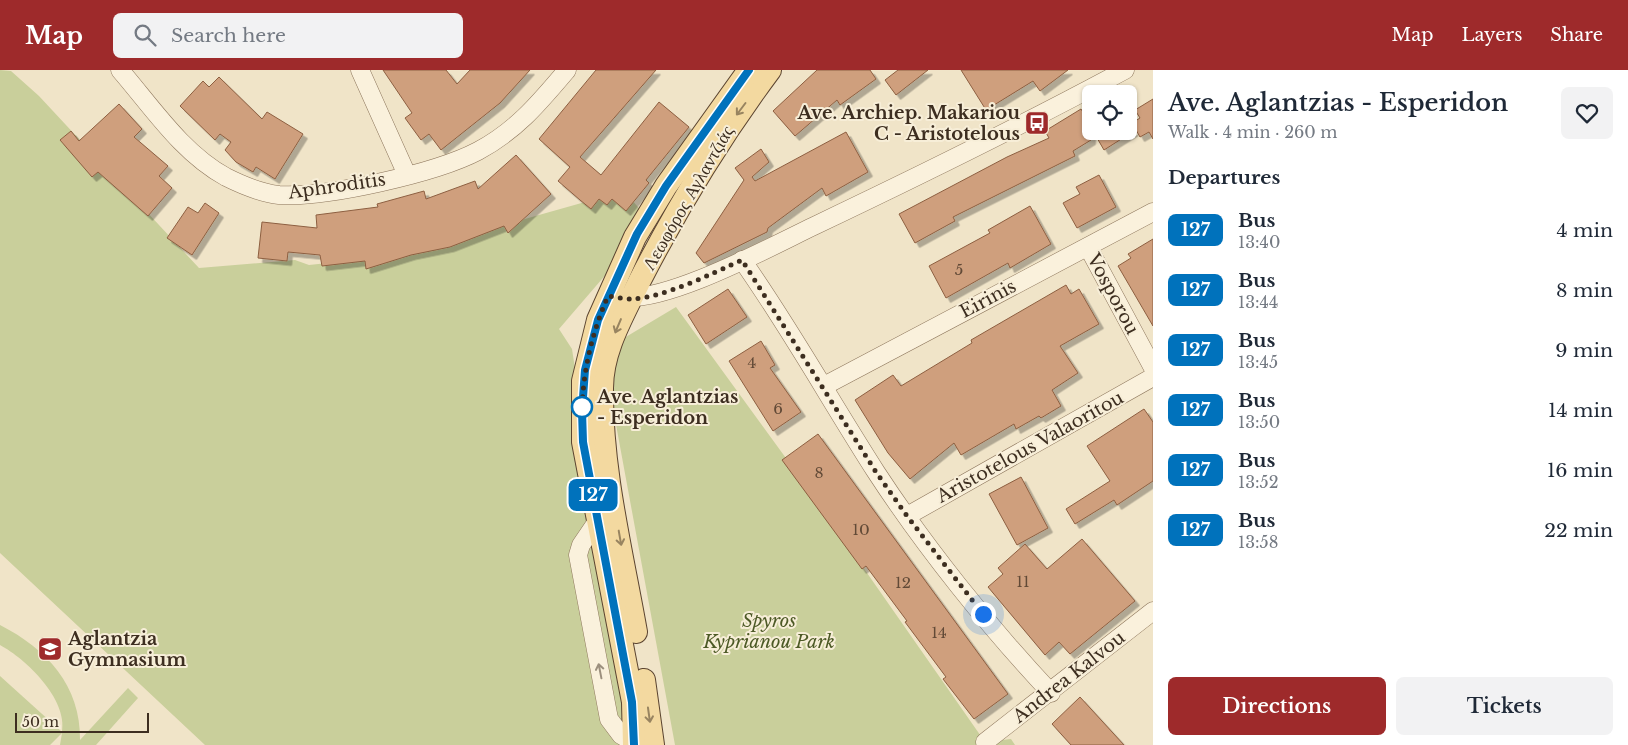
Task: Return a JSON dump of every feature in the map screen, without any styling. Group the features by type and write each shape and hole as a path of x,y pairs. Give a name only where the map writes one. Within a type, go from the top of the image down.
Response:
{"main road":[{"name":"Λεωφόρος Αγλαντζιάς","path":"640,744 583,442 583,380 598,320 631,246 650,211 749,70"},
{"name":"Λεωφόρος Αγλαντζιάς","path":"640,744 611,487 602,388 606,356 631,299 661,240 698,175 735,116 770,70"}],"street":[{"name":"Aphroditis","path":"120,70 190,150 214,170 255,190 278,194 329,191 407,175 437,167 478,151 506,133 530,114 567,70"},
{"path":"360,70 407,175"},
{"path":"608,296 631,299 677,288 742,260 1009,132 1125,70"},
{"name":"Eirinis","path":"824,386 1153,212"},
{"name":"Vosporou","path":"1088,247 1153,368"},
{"path":"742,260 824,386 876,472 907,516 972,600 1050,693"},
{"name":"Aristotelous Valaoritou","path":"907,516 1153,377"},
{"name":"Andrea Kalvou","path":"986,742 1153,611"}],"green space":[{"path":"0,70 11,71 39,96 199,268 295,260 309,265 393,256 624,191 651,222 559,329 572,349 581,408 645,745 205,745 0,553"},
{"name":"Spyros Kyprianou Park","path":"676,307 807,487 985,742 1011,739 1015,745 675,745 610,392 614,344"},
{"path":"0,625 32,646 58,671 68,686 75,703 79,721 80,740 128,688 138,698 96,745 60,745 62,733 50,745 0,745 0,676 62,732 62,719 52,694 43,681 22,660 0,645"}],"building":[{"path":"383,70 446,70 457,84 470,70 530,70 500,103 441,150 429,134 421,140 405,118 412,113"},
{"path":"596,70 656,70 580,157 601,175 659,102 689,127 646,180 649,183 626,211 612,199 607,205 599,199 591,209 580,200 558,181 570,167 539,139"},
{"path":"817,70 870,70 876,79 840,105 837,100 795,136 773,111"},
{"path":"898,70 928,70 896,95 885,80"},
{"path":"961,70 1068,70 1040,91 1033,81 986,110"},
{"path":"219,77 262,119 267,112 303,134 275,179 256,167 253,172 236,162 225,150 231,142 220,134 215,140 180,106 203,81 209,87"},
{"path":"1153,99 1153,139 1149,132 1140,137 1137,132 1137,120 1140,118 1137,109"},
{"path":"119,104 142,129 134,137 168,166 159,176 172,188 148,216 98,172 92,177 60,140 71,131 79,141"},
{"path":"1081,109 1082,140 1091,140 1073,151 1075,156 953,217 955,221 915,243 899,214 1007,157 1049,138 1045,131"},
{"path":"846,132 868,172 826,196 822,188 768,228 767,232 704,263 696,253 744,180 735,168 761,149 769,162 752,177 755,181"},
{"path":"1098,140 1120,140 1104,150"},
{"path":"516,155 551,194 508,233 504,226 450,247 411,255 366,269 365,261 322,266 320,255 288,252 287,261 258,258 262,222 317,228 316,215 378,207 377,204 424,191 426,199 475,181 478,189"},
{"path":"1099,175 1116,207 1077,228 1063,203 1080,194 1076,187"},
{"path":"205,203 219,213 192,255 167,238 188,207 198,213"},
{"path":"1030,206 1051,244 1010,268 1008,263 946,298 929,266 990,233 988,230"},
{"path":"1153,239 1153,326 1118,266 1131,258 1128,254"},
{"path":"1066,285 1071,294 1079,289 1099,324 1060,346 1078,373 1052,390 1061,406 1041,418 1039,416 1016,429 1014,424 961,455 954,443 910,479 888,453 855,400 893,375 901,386 972,343 971,340"},
{"path":"728,289 747,317 706,344 688,315"},
{"path":"761,341 775,365 770,368 801,412 773,431 729,361"},
{"path":"1144,409 1153,422 1153,481 1117,505 1114,500 1075,524 1066,509 1110,481 1087,446"},
{"path":"818,434 1008,694 974,719 943,679 946,677 905,622 907,621 866,566 862,569 782,460"},
{"path":"1021,477 1048,528 1017,545 989,494"},
{"path":"1082,539 1135,601 1070,654 1059,642 1045,655 988,587 1003,574 998,568 1025,544 1047,569"},
{"path":"1080,697 1124,745 1071,745 1052,724"}],"bus line":[{"name":"127","path":"634,745 632,702 622,638 583,442 583,380 598,320 637,234 666,186 749,70"}],"place":[{"name":"Ave. Archiep. Makariou C - Aristotelous","path":"1037,123"},
{"name":"Ave. Aglantzias - Esperidon","path":"582,407"},
{"name":"Aglantzia Gymnasium","path":"50,649"}],"route":[{"path":"582,407 582,411 583,380 587,358 598,320 608,296 631,299 648,296 677,288 742,260 765,293 876,472 907,516 983,614"}]}
